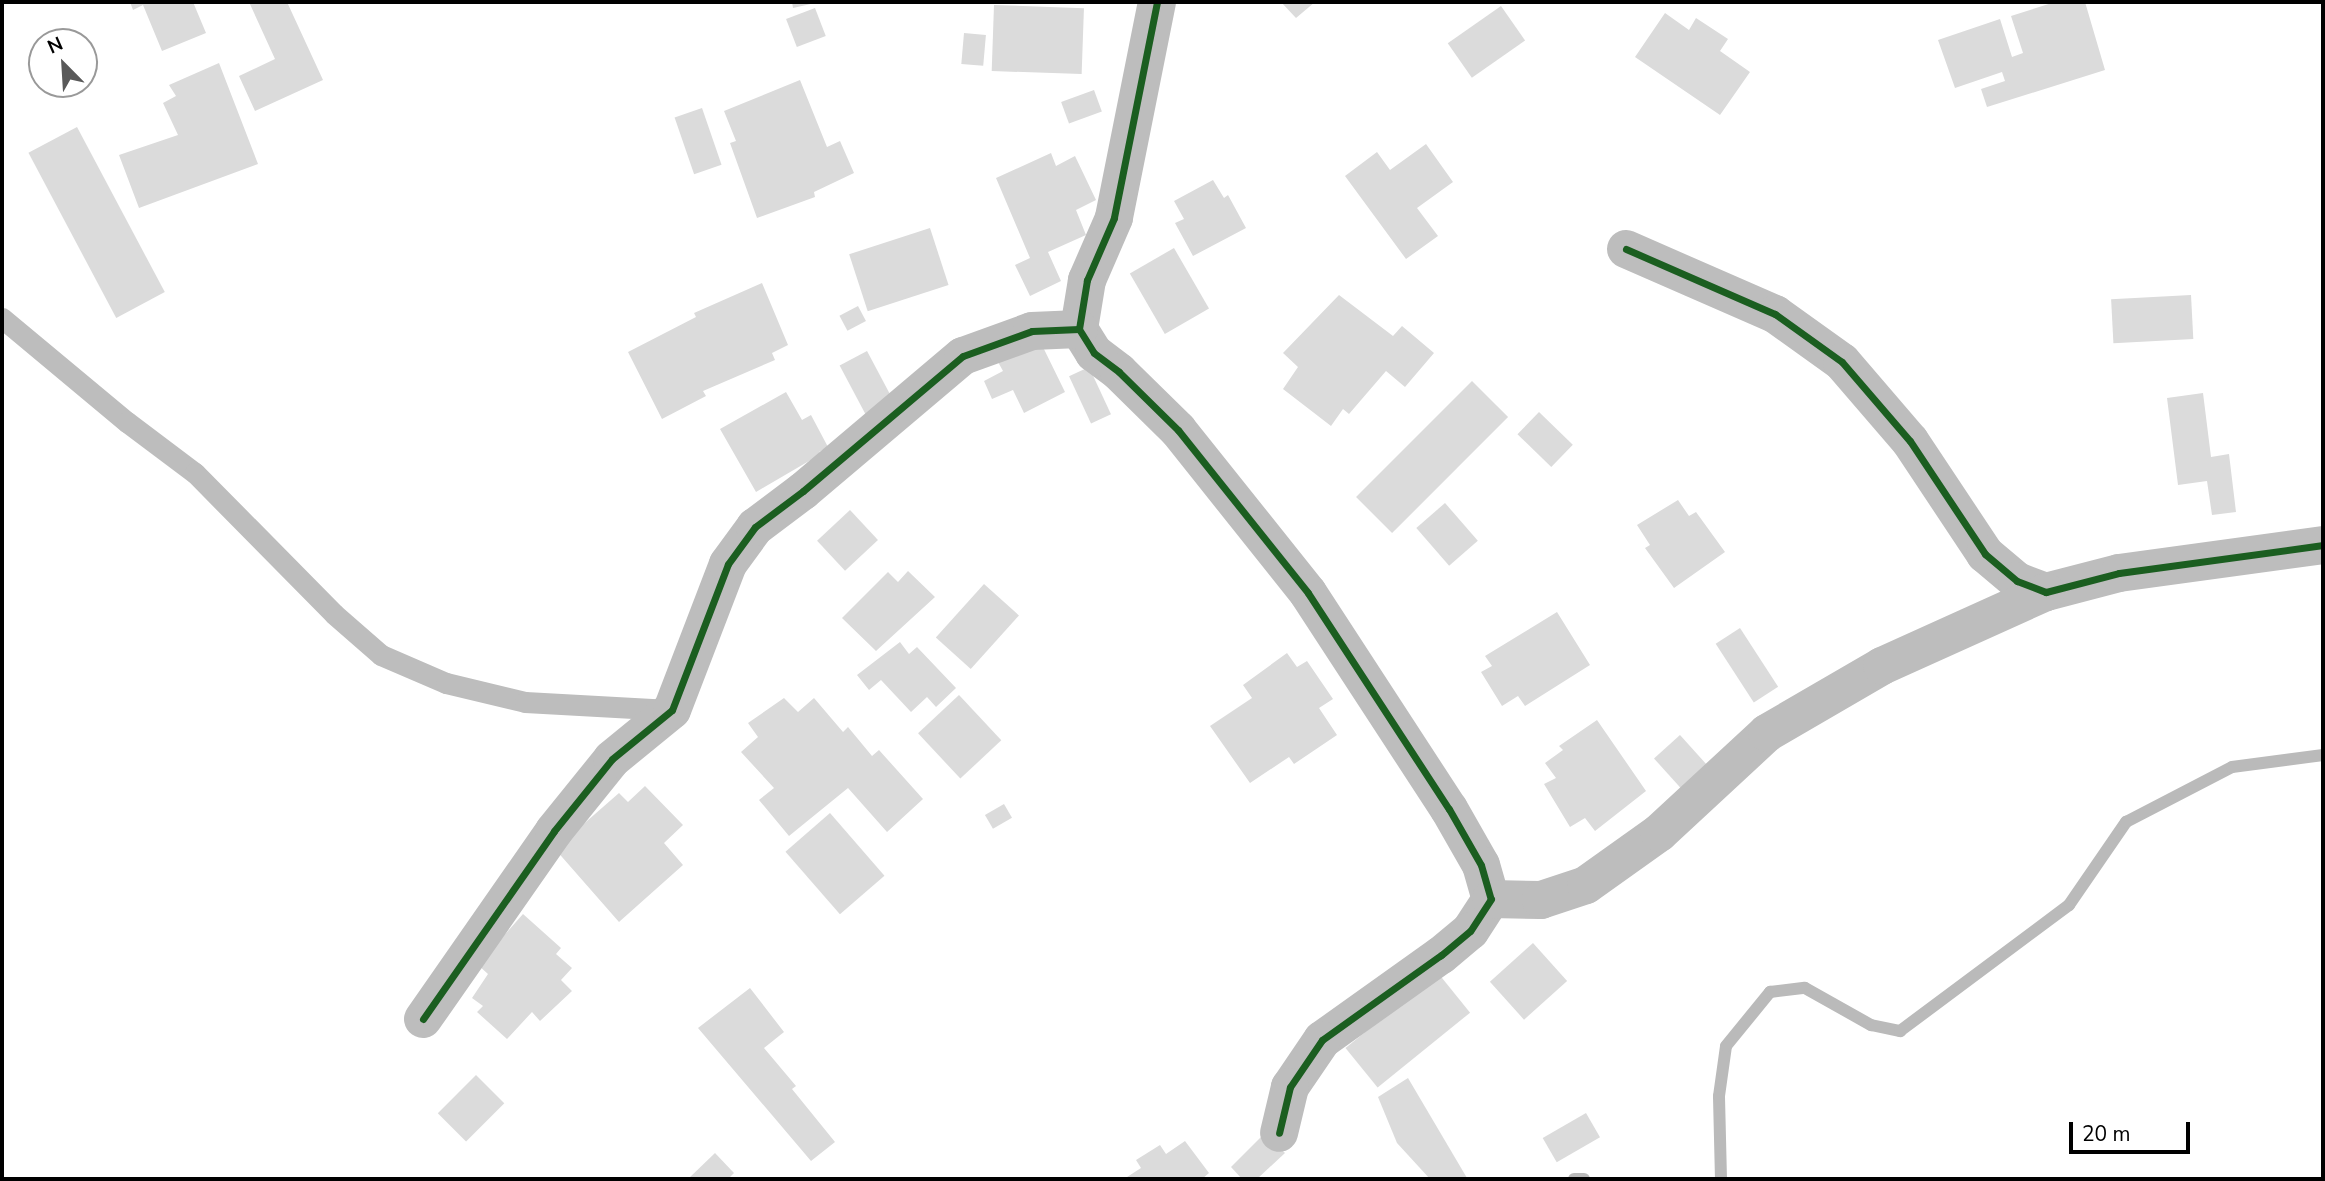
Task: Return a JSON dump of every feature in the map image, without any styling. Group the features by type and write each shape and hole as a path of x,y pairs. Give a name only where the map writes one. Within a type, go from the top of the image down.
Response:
{"street":[{"path":"1157,2 1114,218 1087,280 1079,329 1094,353 1119,372 1178,430 1308,593 1449,809 1481,865 1492,900"},
{"path":"1626,249 1775,314 1842,362 1910,440 1986,554 2017,581 2046,592"},
{"path":"423,1019 554,831 612,759 672,710 728,564 755,527 803,491 963,356 1032,331 1079,329"},
{"path":"1492,900 1541,900 1586,885 1659,833 1767,733 1882,666 2046,592 2119,573 2323,545"},
{"path":"1279,1133 1290,1087 1322,1040 1441,955 1470,931 1492,900"}],"lane":[{"path":"2,318 127,422 195,473 334,614 381,655 446,683 525,702 672,710"}],"building":[{"path":"130,2 193,2 206,33 162,51 143,5 133,10"},
{"path":"249,2 287,2 323,80 255,111 239,76 275,59"},
{"path":"792,2 815,2 815,3 793,8"},
{"path":"1281,2 1315,2 1296,18"},
{"path":"2055,2 2085,2 2105,70 1987,107 1981,89 2005,81 2002,72 1955,88 1938,40 2000,19 2012,57 2023,53 2011,16"},
{"path":"994,5 1084,8 1082,74 992,71"},
{"path":"1501,6 1525,40 1472,78 1448,43"},
{"path":"815,8 826,36 797,47 786,19"},
{"path":"1665,13 1689,30 1696,18 1728,39 1720,51 1750,72 1720,115 1635,57"},
{"path":"964,33 986,35 983,66 961,64"},
{"path":"219,63 258,164 139,208 119,155 178,135 163,103 176,96 169,85"},
{"path":"800,80 827,147 840,141 854,173 814,192 815,197 757,218 730,143 736,141 724,111"},
{"path":"1094,90 1102,112 1069,124 1061,102"},
{"path":"702,108 722,165 694,174 675,117"},
{"path":"77,127 165,292 116,318 28,153"},
{"path":"1426,144 1453,182 1417,208 1438,236 1406,259 1345,176 1377,152 1390,170"},
{"path":"1051,153 1056,166 1075,156 1096,200 1076,210 1086,235 1048,252 1061,281 1030,296 1015,265 1030,258 996,178"},
{"path":"1213,180 1224,198 1228,195 1246,228 1193,256 1175,223 1184,219 1174,201"},
{"path":"930,228 949,285 868,311 849,254"},
{"path":"1174,248 1209,309 1165,334 1130,274"},
{"path":"762,283 788,345 772,353 775,360 703,391 706,396 662,419 628,352 696,317 694,313"},
{"path":"1339,295 1393,336 1402,326 1434,353 1405,387 1386,371 1349,414 1343,409 1331,426 1283,389 1298,367 1283,353"},
{"path":"2191,295 2193,339 2113,343 2111,299"},
{"path":"858,306 866,321 847,331 839,316"},
{"path":"1040,341 1065,392 1024,413 1013,390 992,399 984,381 1003,371 998,362"},
{"path":"867,351 903,419 876,434 840,366"},
{"path":"1089,367 1111,414 1091,423 1069,376"},
{"path":"1472,381 1508,417 1392,533 1356,497"},
{"path":"786,392 802,420 811,415 828,447 819,452 821,454 756,492 720,429"},
{"path":"2203,393 2211,457 2229,454 2236,512 2212,515 2207,481 2178,485 2167,398"},
{"path":"1539,412 1573,445 1551,467 1517,434"},
{"path":"1678,500 1689,516 1696,512 1725,552 1674,588 1645,548 1650,545 1637,525"},
{"path":"1445,503 1478,541 1449,566 1416,528"},
{"path":"850,510 878,540 845,571 817,541"},
{"path":"908,571 935,597 876,651 842,618 888,572 898,582"},
{"path":"984,584 1019,615 971,669 936,638"},
{"path":"1557,612 1590,665 1525,706 1518,696 1502,706 1481,672 1492,666 1485,656"},
{"path":"1740,628 1778,687 1754,703 1716,644"},
{"path":"900,642 909,654 917,647 956,688 936,707 927,697 911,712 881,680 869,690 857,675"},
{"path":"1287,653 1297,667 1307,661 1333,699 1319,708 1337,735 1294,764 1289,757 1250,783 1210,726 1252,698 1243,685"},
{"path":"959,695 1001,740 960,779 918,733"},
{"path":"784,698 798,712 814,698 843,732 848,727 872,756 879,750 923,799 887,832 848,788 789,836 759,800 774,788 741,752 758,737 748,723"},
{"path":"1597,720 1646,791 1595,831 1585,818 1570,827 1544,784 1556,778 1545,763 1563,750 1559,746"},
{"path":"1680,735 1713,772 1687,796 1654,758"},
{"path":"645,786 683,825 664,843 683,865 619,922 555,849 619,793 628,802"},
{"path":"1004,804 1012,818 993,829 985,815"},
{"path":"830,813 884,876 840,914 785,852"},
{"path":"523,914 561,948 556,954 572,968 561,980 572,991 540,1021 532,1012 507,1039 477,1012 483,1006 472,998 488,974 478,965"},
{"path":"1533,943 1567,981 1524,1020 1490,982"},
{"path":"1438,973 1470,1013 1378,1088 1346,1048"},
{"path":"750,988 784,1032 764,1048 796,1086 792,1089 835,1142 811,1161 698,1028"},
{"path":"476,1075 504,1103 466,1141 438,1113"},
{"path":"1408,1078 1467,1178 1430,1179 1397,1143 1378,1097"},
{"path":"1586,1113 1600,1137 1557,1162 1543,1138"},
{"path":"1265,1133 1285,1153 1257,1179 1242,1179 1231,1167"},
{"path":"1185,1141 1209,1173 1202,1179 1124,1179 1141,1168 1136,1160 1160,1145 1166,1154"},
{"path":"715,1153 734,1173 728,1179 688,1179"}],"waterway":[{"path":"1721,1179 1719,1096 1726,1046 1770,992 1805,988 1871,1025 1900,1031 2069,905 2126,822 2232,767 2323,755"},
{"path":"1574,1179 1584,1179"}],"cycle path":[{"path":"1157,2 1114,218 1087,280 1079,329 1094,353 1119,372 1178,430 1308,593 1449,809 1481,865 1491,899 1470,931 1441,955 1322,1040 1290,1087 1279,1133"},
{"path":"1626,249 1775,314 1842,362 1910,441 1985,554 2017,581 2046,592 2119,573 2323,545"},
{"path":"423,1019 554,831 612,759 672,710 728,564 755,527 803,491 963,356 1032,331 1079,329"}]}
